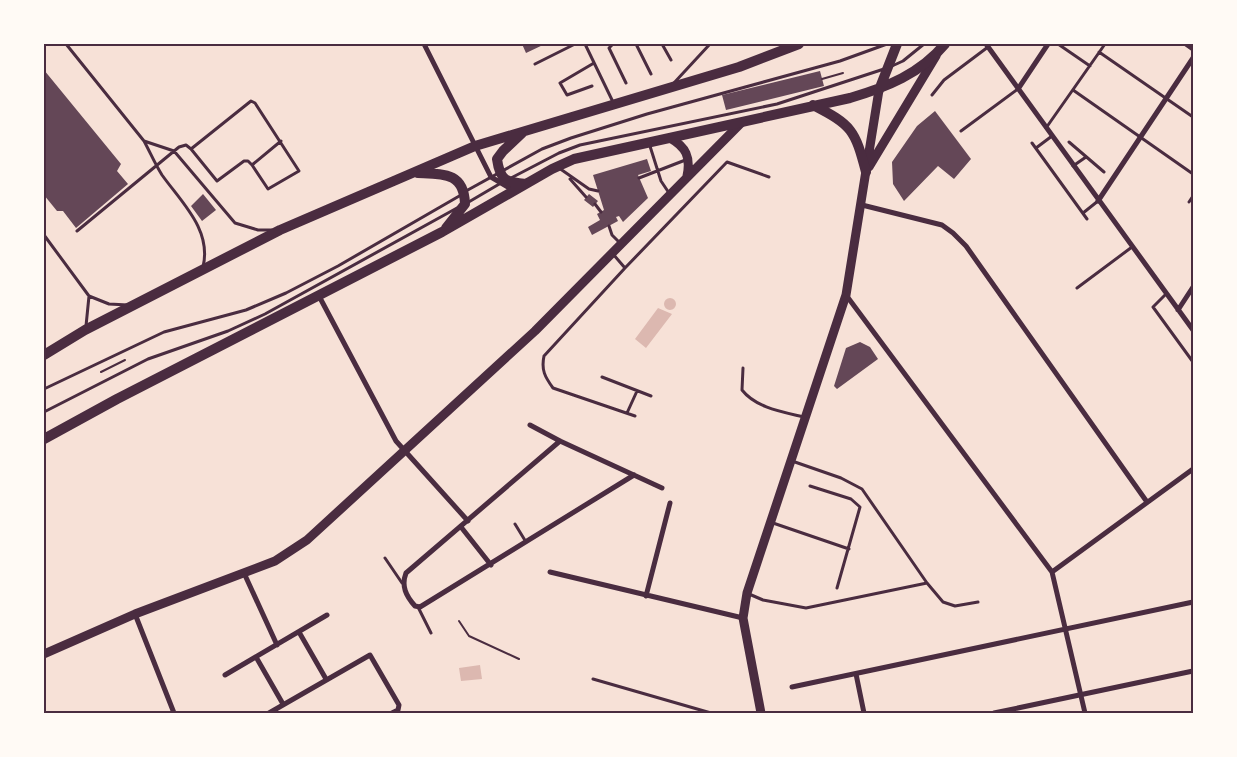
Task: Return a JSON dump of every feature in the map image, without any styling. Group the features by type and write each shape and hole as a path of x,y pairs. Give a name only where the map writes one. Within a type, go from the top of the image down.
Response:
{"main road":[{"path":"44,355 86,330 202,272 280,230 476,146 739,67 799,44"},
{"path":"879,90 897,44"},
{"path":"44,439 442,232 556,166 574,159 741,123 879,90 908,76 942,47"},
{"path":"813,105 840,119 851,130 858,141 866,172"},
{"path":"525,130 497,159 499,179 526,184"},
{"path":"415,173 449,175 457,180 465,192 465,204 442,232"}],"street":[{"path":"424,44 476,146 499,179 514,191"},
{"path":"1018,89 1048,44"},
{"path":"1186,44 1193,49"},
{"path":"987,45 1193,330"},
{"path":"866,172 942,47"},
{"path":"1098,201 1193,58"},
{"path":"760,713 743,618 747,593 846,295 879,90"},
{"path":"44,654 135,614 275,561 307,540 536,332 741,123"},
{"path":"670,138 683,147 688,159 687,176"},
{"path":"862,205 942,226 953,233 966,246 1147,502"},
{"path":"1178,310 1193,287"},
{"path":"319,295 396,441 468,521"},
{"path":"846,295 1052,572 1085,713"},
{"path":"530,425 560,441 662,488"},
{"path":"560,441 406,573 402,583 416,607 491,565 634,475"},
{"path":"1052,572 1193,469"},
{"path":"646,596 670,503"},
{"path":"461,527 491,565"},
{"path":"550,572 743,618"},
{"path":"244,573 277,645"},
{"path":"792,687 1065,627 1193,602"},
{"path":"135,614 174,713"},
{"path":"225,675 327,615"},
{"path":"300,632 326,678"},
{"path":"269,713 326,678 370,655 398,705 398,710 392,713"},
{"path":"256,657 283,704"},
{"path":"994,713 1193,671"},
{"path":"856,674 864,713"}],"lane":[{"path":"66,44 144,141 156,166 189,211 204,238 205,257 202,272"},
{"path":"535,64 575,44"},
{"path":"585,44 614,104"},
{"path":"613,44 609,48 626,83"},
{"path":"636,44 651,74"},
{"path":"662,44 671,60"},
{"path":"668,88 710,44"},
{"path":"44,412 148,359 228,331 265,314 465,204 542,149 647,114 840,61 887,44"},
{"path":"44,389 164,332 246,310 286,293 408,226 465,192 558,153 580,145 776,104 886,68 903,60 924,44"},
{"path":"1058,44 1090,66"},
{"path":"1046,128 1105,44"},
{"path":"932,95 944,80 987,45"},
{"path":"1100,52 1193,117"},
{"path":"592,86 567,95 560,83 594,63"},
{"path":"961,131 1018,89"},
{"path":"1073,90 1193,174"},
{"path":"78,231 174,151 186,145 217,181 244,161 248,161 252,165 268,189 299,171 282,141 251,101 191,149"},
{"path":"1036,148 1052,136"},
{"path":"144,141 174,151 235,224 258,230 280,230"},
{"path":"252,165 282,141"},
{"path":"1069,142 1104,172"},
{"path":"649,143 660,181 670,194"},
{"path":"1032,143 1087,219"},
{"path":"1073,166 1086,157"},
{"path":"639,178 688,159"},
{"path":"635,416 553,388 545,377 542,366 544,356 727,162 770,177"},
{"path":"556,166 589,190 598,191"},
{"path":"568,176 586,197"},
{"path":"1189,202 1193,196"},
{"path":"1083,213 1098,201"},
{"path":"595,204 601,212"},
{"path":"608,226 612,235 621,244"},
{"path":"44,235 89,296 109,304 136,305"},
{"path":"44,244 48,240"},
{"path":"1077,288 1132,247"},
{"path":"612,254 625,268"},
{"path":"1166,294 1154,304 1154,310 1193,362"},
{"path":"86,330 89,296"},
{"path":"743,368 742,390 748,398 773,409 805,418"},
{"path":"602,377 651,396"},
{"path":"627,413 637,391"},
{"path":"791,460 841,478 862,489 927,583 949,606 978,602"},
{"path":"810,486 854,500 860,507 837,588"},
{"path":"770,522 849,549"},
{"path":"515,524 526,543"},
{"path":"385,558 402,583"},
{"path":"747,593 764,600 806,608 927,583"},
{"path":"416,607 430,633"},
{"path":"593,679 710,713"}],"path":[{"path":"822,78 843,72"},
{"path":"102,372 126,360"},
{"path":"458,621 469,636 519,659"}],"shaded area":[{"path":"668,298 672,298 676,304 672,310 668,310 664,306 664,302"},
{"path":"658,308 672,314 646,348 635,339"},
{"path":"480,665 482,679 461,681 459,668"}],"building":[{"path":"522,44 545,44 526,53"},
{"path":"44,70 121,164 117,171 128,184 76,228 63,211 57,211 44,195"},
{"path":"820,71 824,86 726,110 722,95"},
{"path":"935,111 971,159 954,179 938,166 904,201 893,184 892,162 917,126"},
{"path":"647,159 651,171 638,175 648,198 623,222 619,216 616,217 618,221 592,235 588,227 600,220 597,214 604,210 593,175"},
{"path":"203,194 216,210 202,221 191,206"},
{"path":"589,194 598,201 593,207 584,200"},
{"path":"860,342 870,347 878,359 837,389 834,386 846,348"}]}
